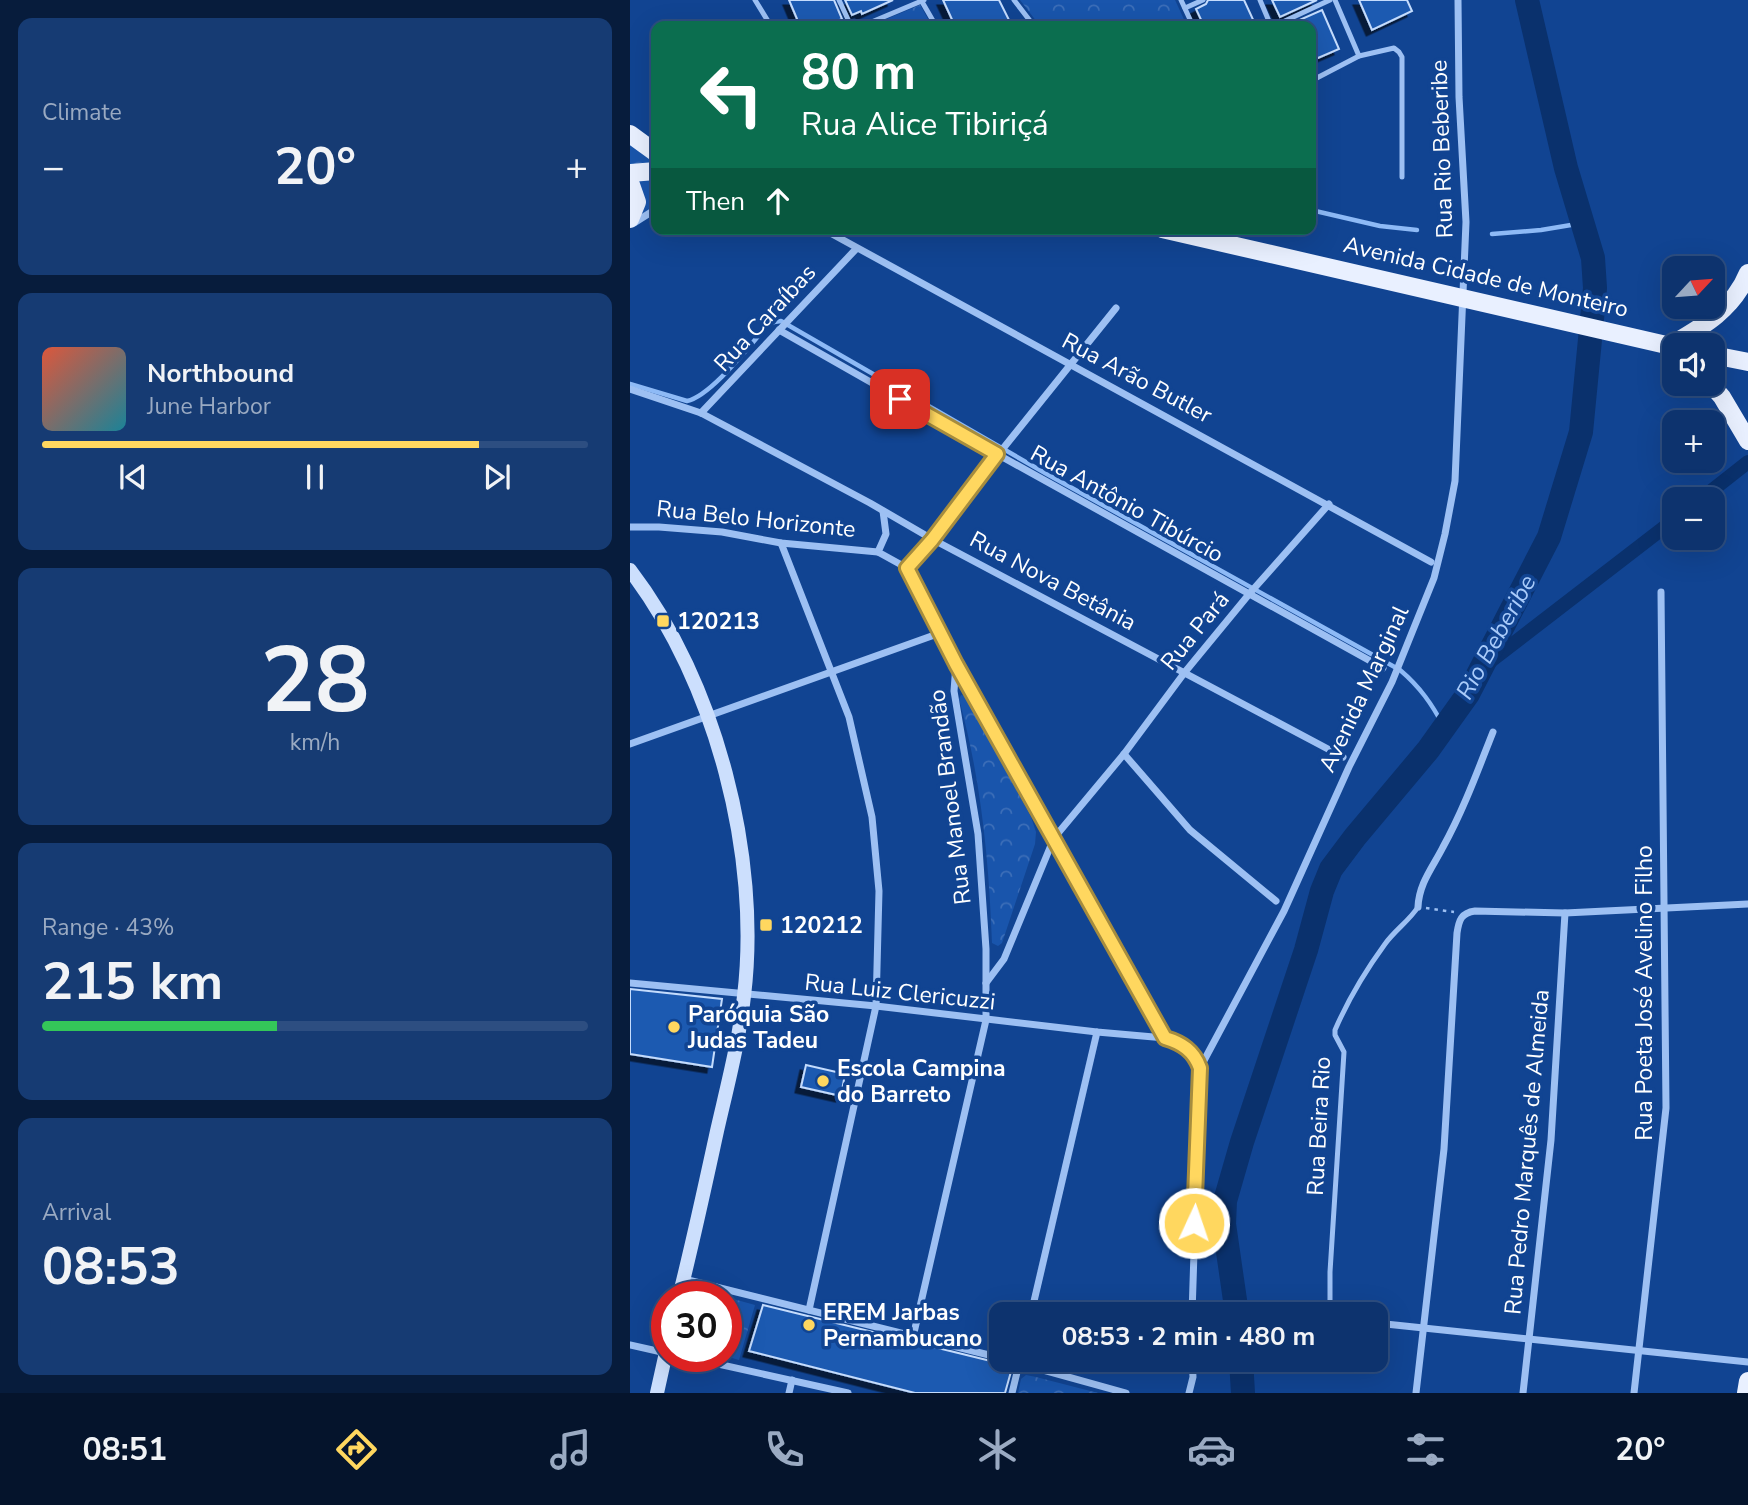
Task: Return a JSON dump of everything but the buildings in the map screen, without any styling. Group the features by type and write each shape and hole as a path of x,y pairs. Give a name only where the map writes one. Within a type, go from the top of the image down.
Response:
{"main road":[{"path":"630,134 651,149"},
{"path":"630,173 651,171"},
{"path":"630,182 636,196 630,219"},
{"name":"Avenida Cidade de Monteiro","path":"1188,235 1662,345"},
{"path":"1695,333 1711,322 1732,301 1748,274"},
{"path":"1725,357 1748,362"},
{"path":"1721,396 1748,441"},
{"path":"1746,1393 1748,1381"}],"street":[{"name":"Rua Rio Beberibe","path":"1458,0 1459,97 1466,222 1462,297"},
{"path":"630,225 651,212"},
{"name":"Rua Arão Butler","path":"833,235 1431,562"},
{"name":"Rua Caraíbas","path":"701,413 856,249"},
{"name":"Avenida Marginal","path":"1200,1068 1284,911 1349,767 1392,682 1434,578 1455,481 1462,297"},
{"path":"907,568 1116,308"},
{"name":"Rua Antônio Tibúrcio","path":"779,330 1383,668"},
{"name":"Rua Nova Betânia","path":"630,389 701,413 932,540 1343,757"},
{"name":"Rua Pará","path":"986,983 1004,959 1054,838 1124,754 1185,673 1329,504"},
{"path":"883,511 886,534 878,552 907,568 956,664 1165,1038 1186,1047 1197,1059 1200,1068 1192,1302"},
{"name":"Rua Belo Horizonte","path":"630,527 722,532 781,544 878,552"},
{"path":"781,544 849,717 872,817 879,891 876,1006 809,1310"},
{"path":"630,570 681,653 708,715 737,826 746,880 744,995 733,1064 684,1279 989,1355"},
{"name":"Rua Poeta José Avelino Filho","path":"1634,1393 1666,1108 1661,592"},
{"path":"630,744 940,633"},
{"name":"Rua Manoel Brandão","path":"913,1337 986,1020 986,949 978,834 954,691 956,664"},
{"name":"Rua Beira Rio","path":"1418,906 1418,896 1426,875 1443,848 1493,732"},
{"path":"1124,754 1190,830 1276,901"},
{"path":"1416,1393 1444,1149 1458,923 1465,914 1475,911 1565,913 1748,904"},
{"name":"Rua Pedro Marquês de Almeida","path":"1524,1393 1551,1140 1565,913"},
{"name":"Rua Luiz Clericuzzi","path":"630,983 876,1006 1165,1038"},
{"path":"1034,1302 1097,1032"},
{"path":"1388,1323 1748,1362"},
{"path":"630,1345 651,1348"},
{"path":"742,1369 848,1393"},
{"path":"657,1393 662,1372"},
{"path":"1012,1393 1017,1372"},
{"path":"1056,1372 1126,1393"},
{"path":"1189,1393 1193,1372"},
{"path":"789,1393 792,1380"}],"lane":[{"path":"755,0 768,21"},
{"path":"839,0 849,21"},
{"path":"874,21 922,0 933,21"},
{"path":"1014,0 1030,21"},
{"path":"1181,0 1191,21"},
{"path":"1185,8 1203,0"},
{"path":"1259,0 1270,21"},
{"path":"1285,21 1333,0 1359,56"},
{"path":"1316,78 1359,56 1394,48 1399,52 1402,57 1402,177"},
{"name":"Rua Beira Rio","path":"1329,1302 1344,1052 1335,1030 1379,953 1393,934 1409,921 1418,906"}],"path":[{"path":"1418,906 1465,914"}],"green space":[{"path":"1020,0 1175,0 1185,21 1036,21"},
{"path":"920,5 929,21 882,21"},
{"path":"630,144 651,158 651,167 630,166"},
{"path":"651,180 651,208 637,217 637,181"},
{"path":"961,695 965,696 1031,817 1036,832 1035,844 1002,943 998,946 992,943 983,820 959,699"},
{"path":"742,1301 755,1305 742,1350"},
{"path":"1026,1375 1098,1393 1018,1393 1021,1379"}],"waterway":[{"name":"Rio Beberibe","path":"1235,1302 1224,1224 1225,1201 1306,950 1322,891 1331,869 1428,750 1468,694 1549,537 1581,432 1595,288 1593,258 1566,168 1527,0"},
{"path":"1316,211 1380,226 1417,230"},
{"path":"1492,234 1583,223"},
{"path":"630,384 687,401 697,397 730,369 767,326 781,321 1045,473 1400,670 1425,696 1444,727"},
{"path":"1716,487 1748,462"},
{"path":"1483,667 1662,529"},
{"name":"Rio Beberibe","path":"1242,1372 1243,1393"}],"place":[{"name":"120213","path":"663,621"},
{"name":"120212","path":"766,925"},
{"name":"Paróquia São Judas Tadeu","path":"674,1027"},
{"name":"Escola Campina do Barreto","path":"823,1081"},
{"name":"EREM Jarbas Pernambucano","path":"809,1325"}],"route":[{"path":"900,399 997,454 932,540 907,568 956,664 1165,1038 1186,1047 1197,1059 1200,1068 1194,1223"}]}
